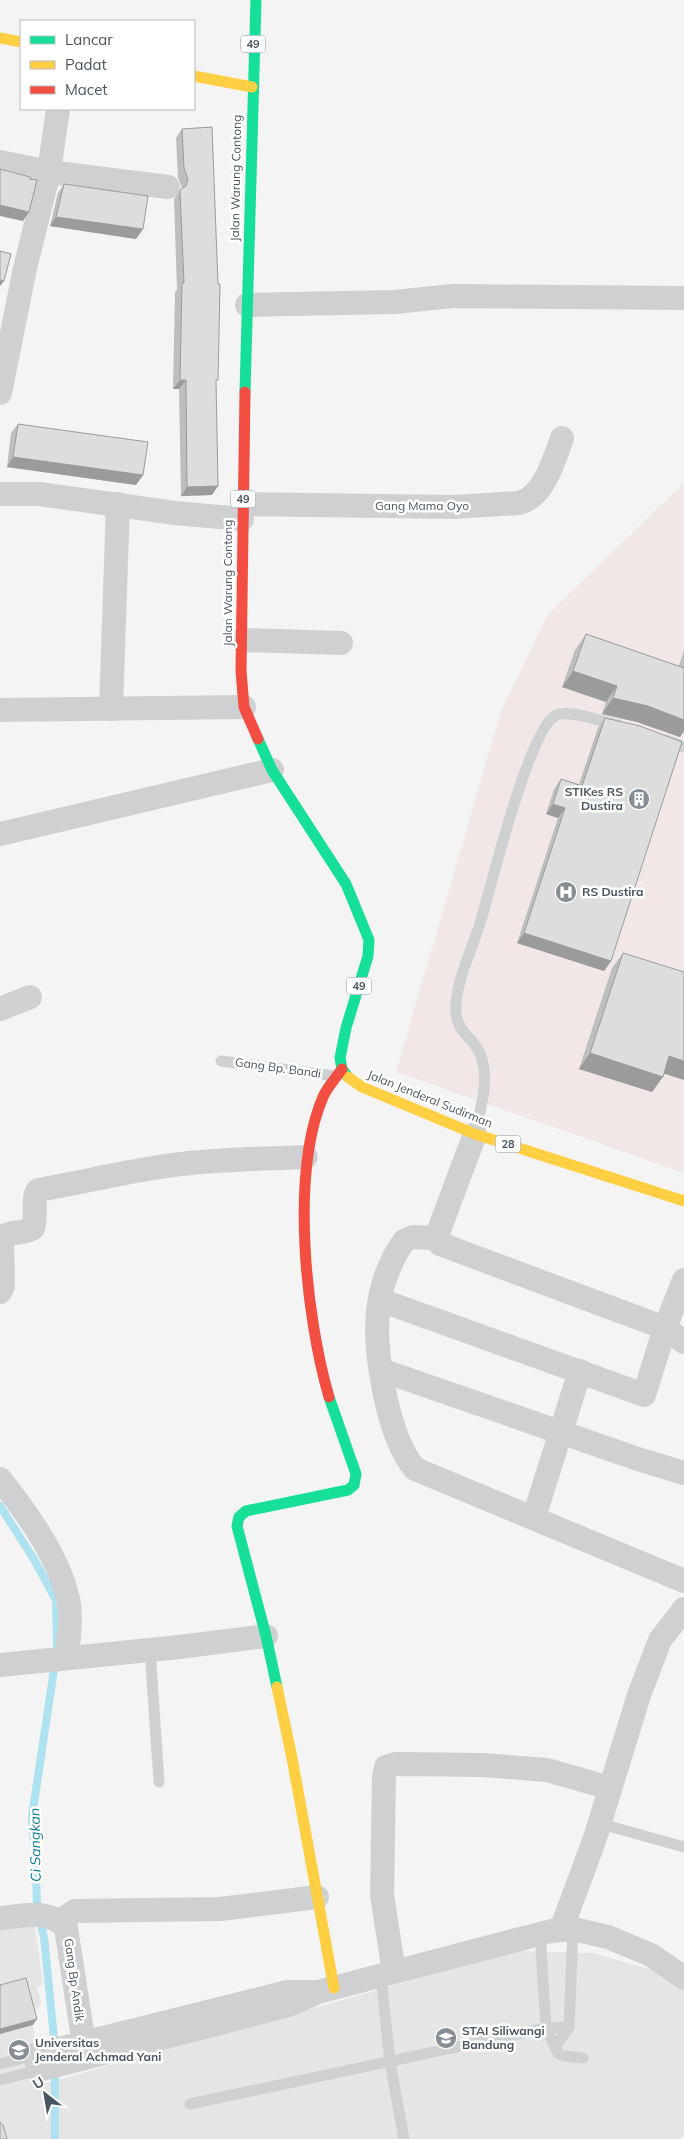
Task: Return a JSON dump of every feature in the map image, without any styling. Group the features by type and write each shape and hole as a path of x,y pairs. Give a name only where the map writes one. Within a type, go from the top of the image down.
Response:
{"main road":[{"name":"Jalan Warung Contong","path":"256,0 252,87 242,512 244,707 272,770 346,884 369,940 368,956 346,1028 338,1073"},
{"path":"0,38 20,42"},
{"path":"195,76 252,87"},
{"path":"326,1990 317,1897 292,1758 266,1636 237,1526 239,1517 246,1511 348,1490 354,1485 356,1474 325,1382 314,1324 303,1202 306,1157 320,1102 338,1073"},
{"name":"Jalan Jenderal Sudirman","path":"338,1073 362,1087 475,1134 684,1201"}],"street":[{"path":"0,393 8,308 49,172 58,110"},
{"path":"0,162 49,172 168,186"},
{"path":"247,305 395,302 452,296 684,298"},
{"name":"Gang Mama Oyo","path":"0,494 39,494 175,513 454,507 519,503 527,501 535,495 551,466 562,438"},
{"path":"112,709 118,504"},
{"path":"242,640 340,643"},
{"path":"0,710 244,707"},
{"path":"0,834 272,770"},
{"path":"0,1009 30,997"},
{"path":"436,1238 475,1134"},
{"path":"0,1292 3,1286 2,1238 4,1235 29,1231 33,1228 36,1216 35,1195 38,1190 176,1164 306,1157"},
{"path":"436,1238 404,1240 392,1264 380,1300 378,1331 382,1370 394,1433 407,1459 415,1469 432,1478 534,1517 684,1581"},
{"path":"436,1238 440,1244 675,1335"},
{"path":"380,1300 644,1394 675,1335 684,1280"},
{"path":"382,1370 638,1459 684,1472"},
{"path":"534,1517 580,1371"},
{"path":"0,1480 37,1529 62,1581 69,1603 70,1616 59,1659"},
{"path":"558,1930 595,1838 598,1823 639,1695 660,1640 684,1610"},
{"path":"0,1665 266,1636"},
{"path":"388,1974 382,1895 384,1769 388,1765 482,1765 547,1770 610,1788"},
{"path":"0,1918 46,1917 75,1911 220,1909 317,1897"},
{"name":"Gang Bp Andik","path":"46,1917 66,1928 81,2051"},
{"path":"41,2061 192,2023 289,2005 326,1990 558,1930 608,1937 651,1955 684,1978"}],"lane":[{"path":"475,1134 485,1075 482,1057 456,1022 456,1004 460,983 482,918 509,817 541,735 548,721 554,716 565,713 626,727"},
{"path":"652,735 684,747"},
{"name":"Gang Bp. Bandi","path":"222,1061 338,1073"},
{"path":"150,1649 159,1782"},
{"path":"598,1823 684,1847"},
{"path":"555,2047 569,2027 558,1930"},
{"path":"558,1930 546,2028 558,2053 563,2056 583,2058"},
{"path":"388,1974 390,2062 404,2139"},
{"path":"190,2104 546,2028 569,2027"},
{"path":"0,2064 41,2061"},
{"path":"0,2080 41,2061"}],"shaded area":[{"name":"RS Dustira","path":"684,483 684,1173 396,1072 501,711 548,614"},
{"name":"STAI Siliwangi Bandung","path":"34,1919 43,1984 37,1988 41,2001 40,2006 31,2015 43,2084 517,1951 593,1953 663,1973 684,1991 684,2133 680,2139 0,2139 0,1923"}],"building":[{"path":"212,127 218,284 220,284 218,380 216,380 218,486 187,487 186,380 180,380 182,283 184,283 180,190 186,186 188,179 184,168 182,129"},
{"path":"0,169 37,180 29,212 0,205"},
{"path":"64,184 148,196 143,229 56,217"},
{"path":"0,251 11,254 4,281 0,280"},
{"path":"18,424 148,442 143,475 13,457"},
{"path":"586,634 684,668 684,720 648,706 613,698 617,686 573,671"},
{"path":"605,718 640,726 682,742 611,961 524,933 565,808 553,804 561,779 582,786"},
{"path":"623,953 684,972 684,1061 669,1056 663,1077 590,1053"},
{"path":"26,1978 37,2019 0,2029 0,1985"},
{"path":"0,2122 3,2125 7,2139 0,2139"}],"waterway":[{"name":"Ci Sangkan","path":"0,1506 35,1561 56,1600 57,1646"},
{"name":"Ci Sangkan","path":"55,1663 32,1816 37,1908 44,1937 55,2048"},
{"name":"Ci Sangkan","path":"55,2069 55,2139"}],"traffic: fast":[{"path":"245,392 256,0"},
{"path":"258,739 272,770 346,884 369,940 368,956 346,1028 340,1058 342,1069 348,1077"},
{"path":"277,1687 266,1636 237,1526 239,1517 246,1511 348,1490 354,1485 356,1474 329,1397"}],"traffic: slow":[{"path":"0,38 20,42"},
{"path":"195,76 252,87"},
{"path":"348,1077 362,1087 475,1134 684,1201"},
{"path":"277,1687 292,1758 334,1988"}],"traffic: jam":[{"path":"245,392 241,671 244,707 258,739"},
{"path":"329,1397 321,1365 308,1288 304,1205 307,1165 313,1129 323,1097 342,1069"}],"place":[{"name":"STIKes RS Dustira","path":"639,799"},
{"name":"RS Dustira","path":"566,892"},
{"name":"STAI Siliwangi Bandung","path":"446,2038"},
{"name":"Universitas Jenderal Achmad Yani","path":"19,2050"}]}
